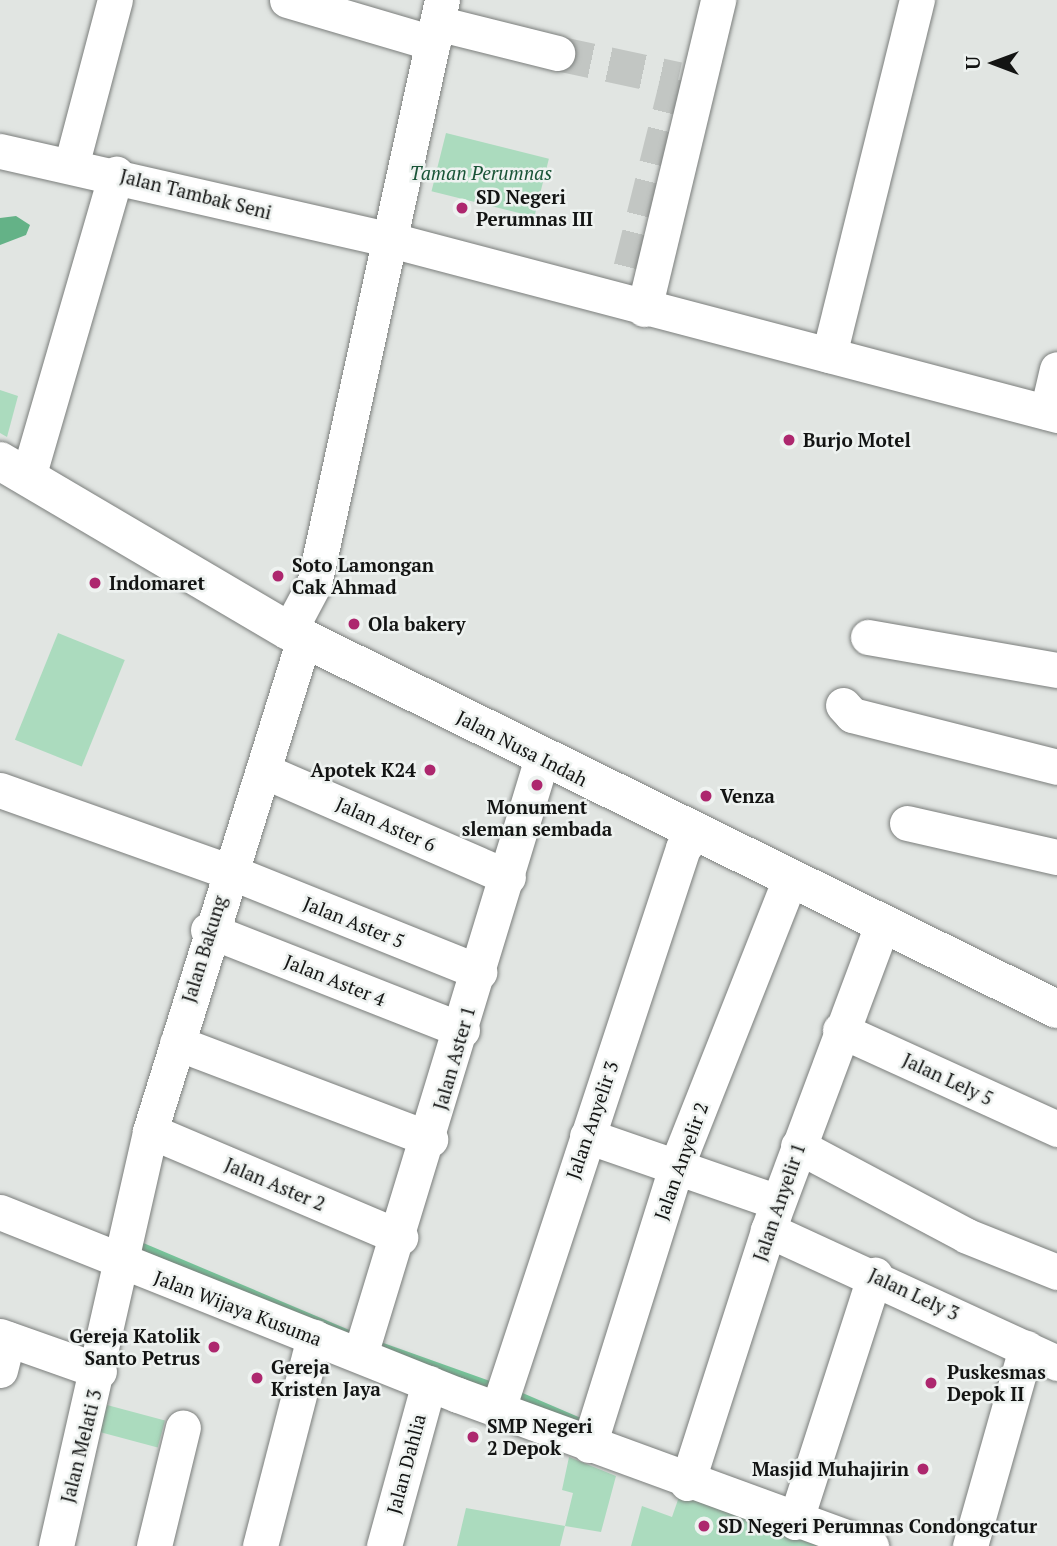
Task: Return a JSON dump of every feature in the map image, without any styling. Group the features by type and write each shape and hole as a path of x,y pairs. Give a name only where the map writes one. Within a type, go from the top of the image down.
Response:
{"main road":[{"name":"Jalan Nusa Indah","path":"14,469 297,635 789,882 1057,1009"}],"street":[{"path":"71,166 115,0"},
{"path":"287,0 437,22 557,53"},
{"path":"644,309 718,0"},
{"path":"829,355 918,0"},
{"name":"Jalan Bakung","path":"116,1262 150,1131 208,930 264,771 297,635 314,584 437,22"},
{"name":"Jalan Tambak Seni","path":"0,151 116,174 391,240 644,309 1052,414"},
{"path":"14,469 116,174"},
{"path":"1052,414 1057,369"},
{"path":"868,637 1057,670"},
{"path":"843,705 852,715 1057,767"},
{"name":"Jalan Aster 1","path":"362,1347 430,1139 542,758"},
{"name":"Jalan Aster 6","path":"264,771 508,877"},
{"name":"Jalan Aster 5","path":"0,790 228,871 479,972"},
{"path":"906,823 1057,858"},
{"name":"Jalan Anyelir 3","path":"500,1400 683,848 694,835"},
{"name":"Jalan Anyelir 2","path":"591,1436 677,1167 789,882"},
{"name":"Jalan Anyelir 1","path":"687,1483 773,1216 839,1030 882,925"},
{"name":"Jalan Aster 4","path":"208,930 462,1030"},
{"name":"Jalan Lely 5","path":"839,1030 1057,1129"},
{"path":"177,1043 430,1139"},
{"name":"Jalan Aster 2","path":"150,1131 400,1237"},
{"name":"Jalan Lely 3","path":"587,1136 677,1167 773,1216 875,1275 1057,1363"},
{"path":"798,1146 967,1236 1057,1272"},
{"name":"Jalan Wijaya Kusuma","path":"0,1212 116,1262 314,1337 362,1347 429,1383 500,1400 591,1436 687,1483 871,1546"},
{"name":"Jalan Melati 3","path":"56,1546 99,1371 116,1262"},
{"path":"795,1522 875,1275"},
{"path":"260,1546 314,1337"},
{"path":"3,1348 99,1371"},
{"path":"970,1546 1026,1348"},
{"name":"Jalan Dahlia","path":"384,1546 429,1383"},
{"path":"154,1546 183,1427"}],"green space":[{"name":"Taman Perumnas","path":"446,133 549,159 534,217 431,191"},
{"path":"16,216 30,225 26,235 0,245 0,218"},
{"path":"0,390 18,396 7,437 0,433"},
{"path":"58,633 125,660 82,767 15,740"},
{"path":"107,1405 165,1421 158,1448 100,1432"},
{"path":"569,1457 616,1476 601,1532 565,1526 573,1493 562,1490"},
{"name":"SD Negeri Perumnas Condongcatur","path":"680,1494 828,1546 631,1546 642,1506 672,1517"},
{"path":"466,1508 565,1526 560,1546 457,1546"}],"waterway":[{"path":"135,1243 353,1335"},
{"path":"374,1343 495,1386"},
{"path":"512,1392 582,1422"}],"tunnel":[{"path":"557,53 678,79 622,304"}],"place":[{"name":"SD Negeri Perumnas III","path":"462,208"},
{"name":"Burjo Motel","path":"789,440"},
{"name":"Soto Lamongan Cak Ahmad","path":"278,576"},
{"name":"Indomaret","path":"95,583"},
{"name":"Ola bakery","path":"354,624"},
{"name":"Apotek K24","path":"430,770"},
{"name":"Monument sleman sembada","path":"537,785"},
{"name":"Venza","path":"706,796"},
{"name":"Gereja Katolik Santo Petrus","path":"214,1347"},
{"name":"Gereja Kristen Jaya","path":"257,1378"},
{"name":"Puskesmas Depok II","path":"931,1383"},
{"name":"SMP Negeri 2 Depok","path":"473,1437"},
{"name":"Masjid Muhajirin","path":"923,1469"},
{"name":"SD Negeri Perumnas Condongcatur","path":"704,1526"}]}
